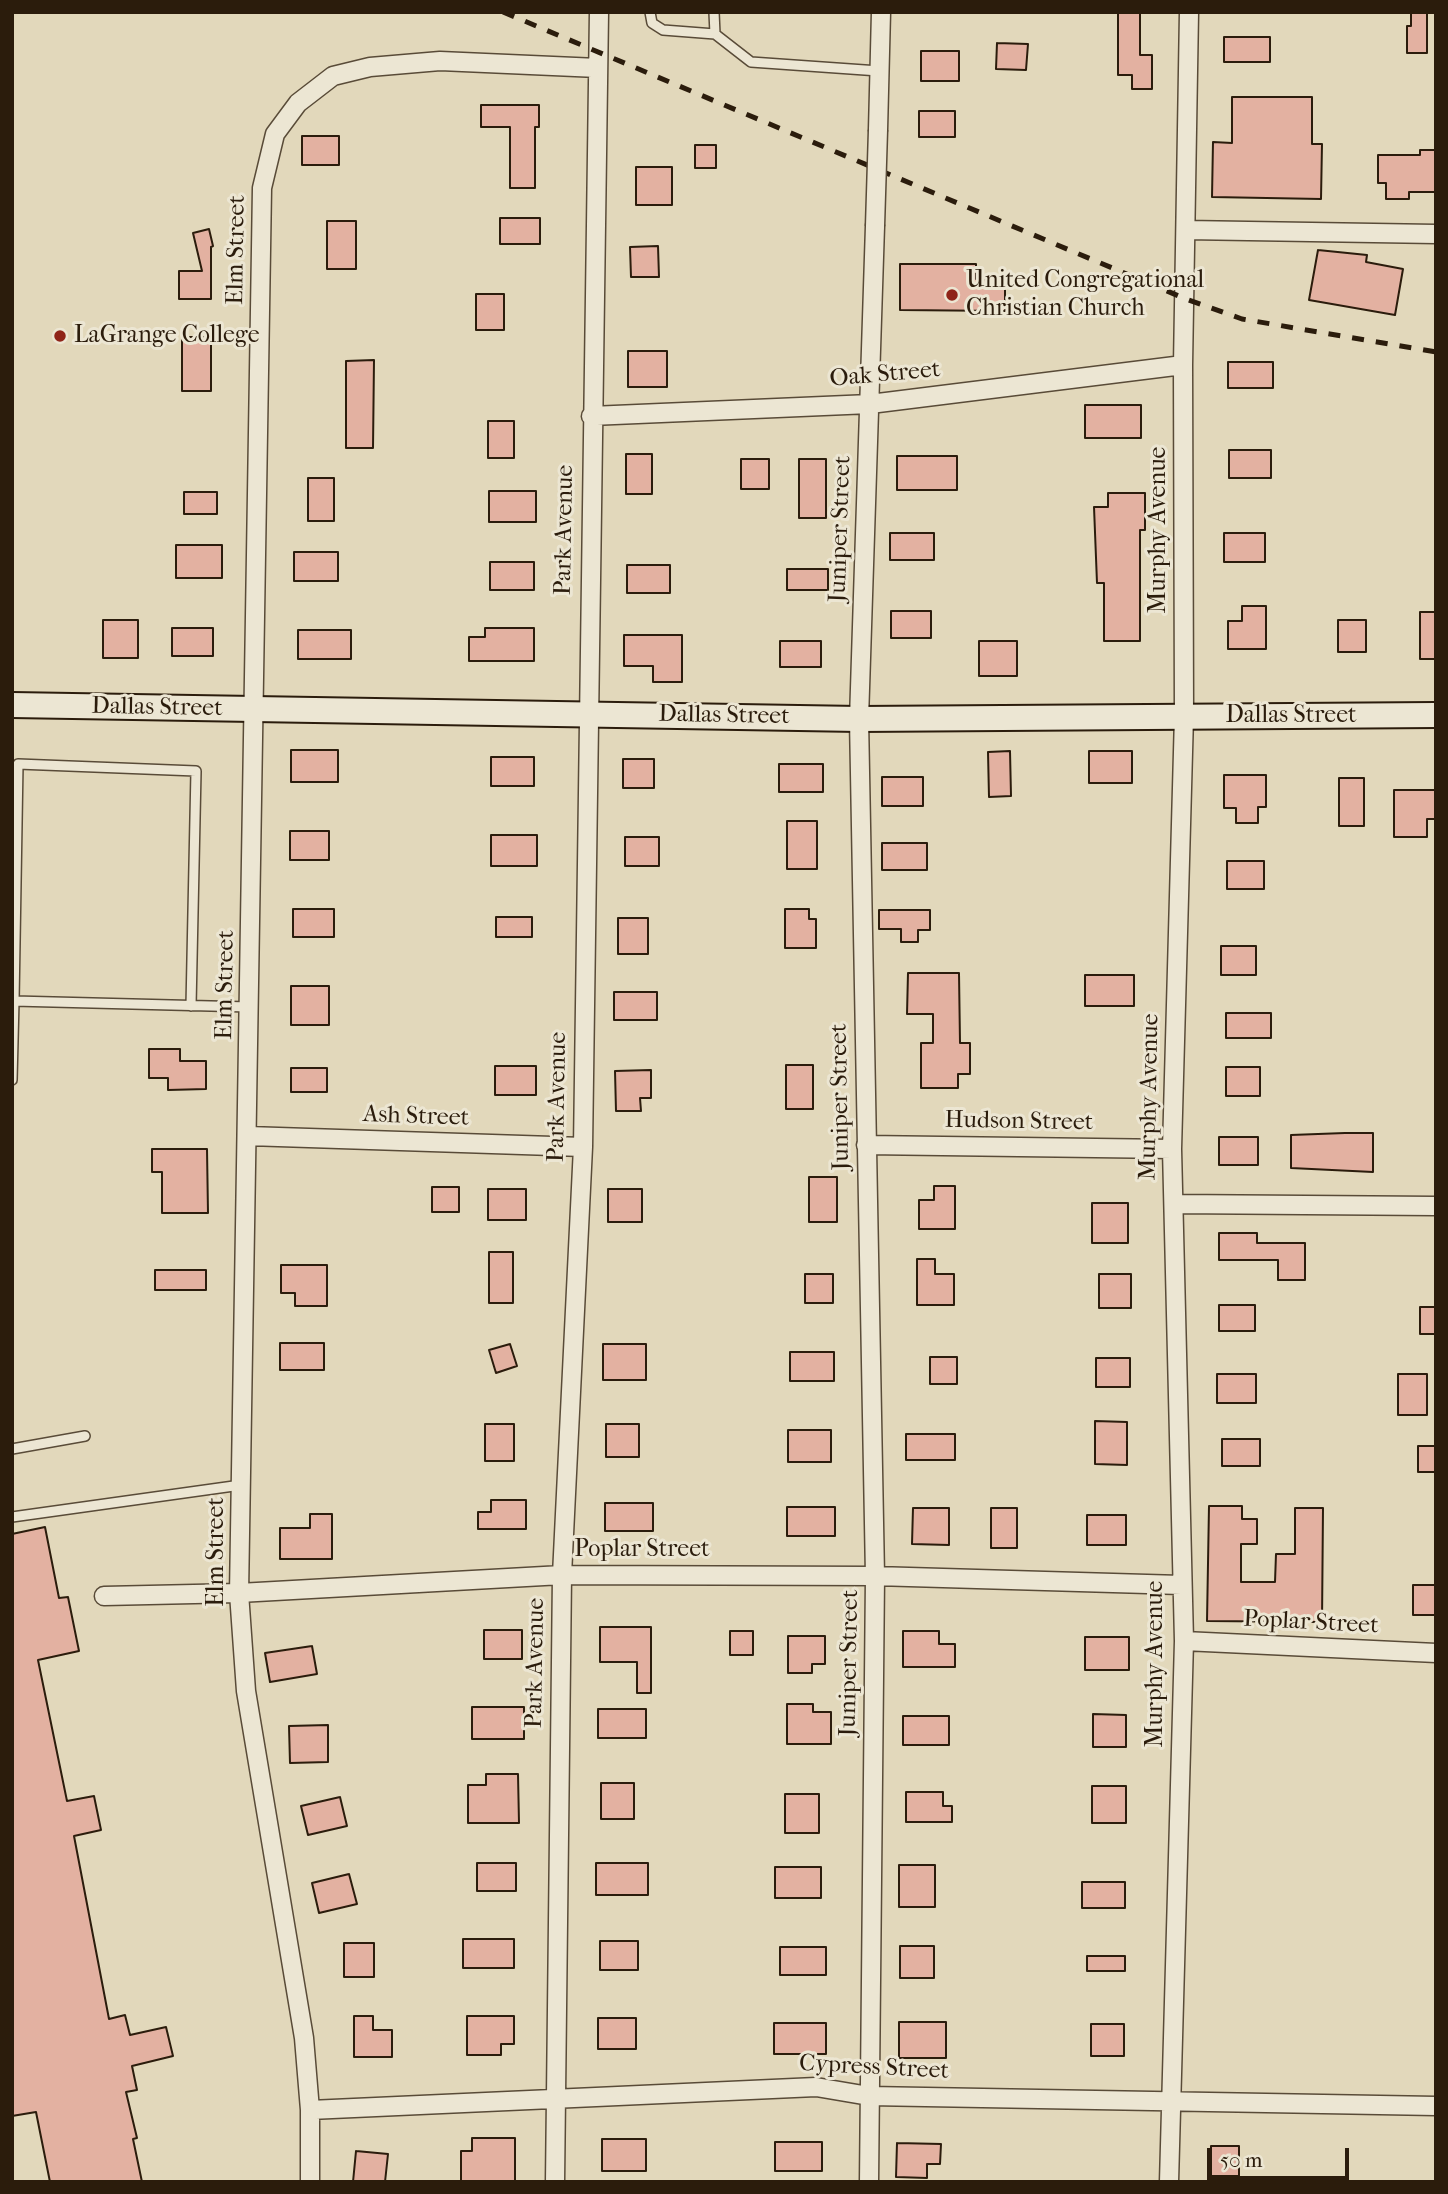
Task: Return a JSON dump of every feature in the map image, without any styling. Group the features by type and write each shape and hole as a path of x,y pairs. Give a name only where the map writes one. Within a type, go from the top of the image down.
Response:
{"street":[{"name":"Park Avenue","path":"555,2182 562,1574 583,1147 598,12"},
{"name":"Juniper Street","path":"869,2182 875,1576 859,719 881,12"},
{"name":"Murphy Avenue","path":"1170,2182 1184,1642 1172,1149 1184,716 1182,365 1189,12"},
{"name":"Elm Street","path":"310,2182 310,2110 304,2038 246,1691 239,1593 262,188 275,134 298,103 333,76 370,67 440,61 597,68"},
{"path":"1186,230 1436,234"},
{"name":"Oak Street","path":"591,416 870,404 1182,365"},
{"name":"Dallas Street","path":"12,705 859,719 1436,715"},
{"name":"Ash Street","path":"248,1136 583,1147"},
{"name":"Hudson Street","path":"866,1145 1172,1149"},
{"path":"1174,1204 1436,1206"},
{"name":"Poplar Street","path":"104,1596 239,1593 562,1574 875,1576 1181,1586"},
{"name":"Poplar Street","path":"1184,1642 1436,1653"},
{"name":"Cypress Street","path":"310,2110 816,2087 869,2096 1436,2106"}],"lane":[{"path":"650,12 652,23 663,30 715,34 751,62 879,71"},
{"path":"714,12 715,34"},
{"path":"12,1080 18,764 196,771 191,1006"},
{"path":"14,1002 250,1007"},
{"path":"12,1449 85,1436"},
{"path":"12,1517 241,1485"}],"building":[{"path":"1118,12 1140,12 1140,55 1152,55 1152,89 1132,89 1132,75 1118,75"},
{"path":"1411,12 1427,12 1427,53 1407,53 1407,26 1411,26"},
{"path":"1224,37 1270,37 1270,62 1224,62"},
{"path":"997,43 1028,44 1026,70 996,69"},
{"path":"921,51 959,51 959,81 921,81"},
{"path":"1232,97 1312,97 1312,144 1322,144 1321,199 1212,197 1213,142 1232,143"},
{"path":"481,105 539,105 539,127 535,127 535,188 510,188 510,127 481,127"},
{"path":"919,111 955,111 955,137 919,137"},
{"path":"302,136 339,136 339,165 302,165"},
{"path":"695,145 716,145 716,168 695,168"},
{"path":"1420,150 1436,150 1436,192 1409,192 1409,199 1386,199 1386,183 1378,183 1378,155 1420,155"},
{"path":"636,167 672,167 672,205 636,205"},
{"path":"500,218 540,218 540,244 500,244"},
{"path":"327,221 356,221 356,269 327,269"},
{"path":"209,229 213,246 211,299 179,299 179,271 202,271 193,233"},
{"path":"658,246 659,277 631,277 630,247"},
{"path":"1318,250 1367,255 1366,262 1403,269 1395,315 1309,300"},
{"name":"United Congregational Christian Church","path":"900,264 976,264 976,279 1005,280 1005,311 900,310"},
{"path":"476,294 504,294 504,330 476,330"},
{"path":"182,337 211,337 211,391 182,391"},
{"path":"628,351 667,351 667,387 628,387"},
{"path":"374,360 373,448 346,448 346,361"},
{"path":"1228,362 1273,362 1273,388 1228,388"},
{"path":"1085,405 1141,405 1141,438 1085,438"},
{"path":"488,421 514,421 514,458 488,458"},
{"path":"1229,450 1271,450 1271,478 1229,478"},
{"path":"626,454 652,454 652,494 626,494"},
{"path":"897,456 957,456 957,490 897,490"},
{"path":"741,459 769,459 769,489 741,489"},
{"path":"799,459 826,459 826,518 799,518"},
{"path":"308,478 334,478 334,521 308,521"},
{"path":"489,491 536,491 536,522 489,522"},
{"path":"184,492 217,492 217,514 184,514"},
{"path":"1108,493 1145,493 1145,530 1140,530 1140,641 1104,641 1104,583 1097,583 1094,507 1108,507"},
{"path":"890,533 934,533 934,560 890,560"},
{"path":"1224,533 1265,533 1265,562 1224,562"},
{"path":"176,545 222,545 222,578 176,578"},
{"path":"294,552 338,552 338,581 294,581"},
{"path":"490,562 534,562 534,590 490,590"},
{"path":"627,565 670,565 670,593 627,593"},
{"path":"787,569 828,569 828,590 787,590"},
{"path":"1242,606 1266,606 1266,649 1228,649 1228,621 1242,621"},
{"path":"891,611 931,611 931,638 891,638"},
{"path":"1420,612 1436,612 1436,659 1420,659"},
{"path":"103,620 138,620 138,658 103,658"},
{"path":"1338,620 1366,620 1366,652 1338,652"},
{"path":"172,628 213,628 213,656 172,656"},
{"path":"485,628 534,628 534,661 469,661 469,637 485,637"},
{"path":"298,630 351,630 351,659 298,659"},
{"path":"624,635 682,635 682,682 653,682 653,666 624,666"},
{"path":"780,641 821,641 821,667 780,667"},
{"path":"979,641 1017,641 1017,676 979,676"},
{"path":"291,750 338,750 338,782 291,782"},
{"path":"1010,751 1011,796 989,797 988,752"},
{"path":"1089,751 1132,751 1132,783 1089,783"},
{"path":"491,757 534,757 534,786 491,786"},
{"path":"623,759 654,759 654,788 623,788"},
{"path":"779,764 823,764 823,792 779,792"},
{"path":"1224,775 1266,775 1266,807 1258,807 1258,823 1236,823 1236,808 1224,808"},
{"path":"882,777 923,777 923,806 882,806"},
{"path":"1339,778 1364,778 1364,826 1339,826"},
{"path":"1394,790 1436,790 1436,819 1427,819 1427,837 1394,837"},
{"path":"787,821 817,821 817,869 787,869"},
{"path":"290,831 329,831 329,860 290,860"},
{"path":"491,835 537,835 537,866 491,866"},
{"path":"625,837 659,837 659,866 625,866"},
{"path":"882,843 927,843 927,870 882,870"},
{"path":"1227,861 1264,861 1264,889 1227,889"},
{"path":"293,909 334,909 334,937 293,937"},
{"path":"785,909 809,909 809,919 816,919 816,948 785,948"},
{"path":"879,910 930,910 930,930 918,930 918,942 901,942 901,929 879,929"},
{"path":"496,917 532,917 532,937 496,937"},
{"path":"618,918 648,918 648,954 618,954"},
{"path":"1221,946 1256,946 1256,975 1221,975"},
{"path":"908,973 959,973 960,1043 970,1043 970,1074 958,1074 958,1088 921,1088 921,1043 933,1043 933,1014 907,1014"},
{"path":"1085,975 1134,975 1134,1006 1085,1006"},
{"path":"291,986 329,986 329,1025 291,1025"},
{"path":"614,992 657,992 657,1020 614,1020"},
{"path":"1226,1013 1271,1013 1271,1038 1226,1038"},
{"path":"149,1049 180,1049 180,1061 206,1061 206,1089 168,1090 168,1078 149,1078"},
{"path":"786,1065 813,1065 813,1109 786,1109"},
{"path":"495,1066 536,1066 536,1095 495,1095"},
{"path":"1226,1067 1260,1067 1260,1096 1226,1096"},
{"path":"291,1068 327,1068 327,1092 291,1092"},
{"path":"651,1070 651,1098 640,1098 641,1111 616,1111 615,1071"},
{"path":"1373,1133 1373,1172 1291,1168 1291,1135"},
{"path":"1219,1137 1258,1137 1258,1165 1219,1165"},
{"path":"152,1149 207,1149 208,1213 162,1213 162,1172 152,1172"},
{"path":"809,1177 837,1177 837,1222 809,1222"},
{"path":"934,1186 955,1186 955,1229 919,1229 919,1200 934,1200"},
{"path":"432,1187 459,1187 459,1212 432,1212"},
{"path":"488,1189 526,1189 526,1220 488,1220"},
{"path":"608,1189 642,1189 642,1222 608,1222"},
{"path":"1092,1203 1128,1203 1128,1243 1092,1243"},
{"path":"1219,1233 1257,1233 1257,1243 1305,1243 1305,1280 1278,1280 1278,1260 1219,1260"},
{"path":"489,1252 513,1252 513,1303 489,1303"},
{"path":"917,1259 935,1259 935,1274 954,1274 954,1305 917,1305"},
{"path":"281,1265 327,1265 327,1306 295,1306 295,1293 281,1293"},
{"path":"155,1270 206,1270 206,1290 155,1290"},
{"path":"805,1274 833,1274 833,1303 805,1303"},
{"path":"1099,1274 1131,1274 1131,1308 1099,1308"},
{"path":"1219,1305 1255,1305 1255,1331 1219,1331"},
{"path":"1420,1307 1436,1307 1436,1334 1420,1334"},
{"path":"280,1343 324,1343 324,1370 280,1370"},
{"path":"510,1344 517,1366 496,1373 489,1350"},
{"path":"603,1344 646,1344 646,1380 603,1380"},
{"path":"790,1352 834,1352 834,1381 790,1381"},
{"path":"930,1357 957,1357 957,1384 930,1384"},
{"path":"1096,1358 1130,1358 1130,1387 1096,1387"},
{"path":"1217,1374 1256,1374 1256,1403 1217,1403"},
{"path":"1398,1374 1427,1374 1427,1415 1398,1415"},
{"path":"1095,1421 1127,1422 1127,1465 1095,1464"},
{"path":"485,1424 514,1424 514,1461 485,1461"},
{"path":"606,1424 639,1424 639,1457 606,1457"},
{"path":"788,1430 831,1430 831,1462 788,1462"},
{"path":"906,1434 955,1434 955,1460 906,1460"},
{"path":"1222,1439 1260,1439 1260,1466 1222,1466"},
{"path":"1418,1446 1436,1446 1436,1472 1418,1472"},
{"path":"491,1500 526,1500 526,1529 478,1529 478,1512 491,1512"},
{"path":"605,1503 653,1503 653,1531 605,1531"},
{"path":"1209,1506 1242,1506 1242,1519 1257,1519 1257,1544 1241,1544 1241,1582 1275,1582 1276,1554 1295,1554 1295,1508 1323,1508 1322,1622 1207,1621"},
{"path":"787,1507 835,1507 835,1536 787,1536"},
{"path":"913,1508 949,1508 949,1545 912,1544"},
{"path":"991,1508 1017,1508 1017,1548 991,1548"},
{"path":"310,1514 332,1514 332,1559 280,1559 280,1528 310,1528"},
{"path":"1087,1515 1126,1515 1126,1545 1087,1545"},
{"path":"45,1527 59,1598 68,1597 79,1651 38,1660 67,1801 94,1796 101,1830 74,1836 109,2019 125,2015 130,2035 166,2027 173,2056 132,2066 137,2090 126,2092 137,2138 133,2139 142,2182 50,2182 36,2112 12,2116 12,1534"},
{"path":"1413,1585 1436,1585 1436,1615 1413,1615"},
{"path":"600,1627 651,1627 651,1693 637,1693 637,1662 600,1662"},
{"path":"484,1630 522,1630 522,1659 484,1659"},
{"path":"730,1631 753,1631 753,1655 730,1655"},
{"path":"903,1631 939,1631 939,1644 955,1644 955,1667 903,1667"},
{"path":"788,1636 825,1636 825,1664 812,1664 812,1673 788,1673"},
{"path":"1085,1637 1129,1637 1129,1670 1085,1670"},
{"path":"312,1646 317,1674 270,1682 265,1653"},
{"path":"787,1704 813,1704 813,1712 831,1712 831,1744 787,1744"},
{"path":"472,1707 524,1707 524,1739 472,1739"},
{"path":"598,1709 646,1709 646,1738 598,1738"},
{"path":"1093,1714 1126,1715 1126,1747 1093,1747"},
{"path":"903,1716 949,1716 949,1745 903,1745"},
{"path":"328,1725 328,1762 290,1763 289,1726"},
{"path":"486,1774 518,1774 519,1823 468,1823 468,1785 486,1785"},
{"path":"601,1783 634,1783 634,1819 601,1819"},
{"path":"1092,1786 1126,1786 1126,1823 1092,1823"},
{"path":"906,1792 943,1792 943,1806 952,1806 952,1822 906,1822"},
{"path":"785,1794 819,1794 819,1833 785,1833"},
{"path":"340,1797 347,1826 308,1835 301,1806"},
{"path":"477,1863 516,1863 516,1891 477,1891"},
{"path":"596,1863 648,1863 648,1895 596,1895"},
{"path":"899,1865 935,1865 935,1907 899,1907"},
{"path":"775,1867 821,1867 821,1898 775,1898"},
{"path":"349,1874 357,1904 319,1913 312,1883"},
{"path":"1082,1882 1125,1882 1125,1908 1082,1908"},
{"path":"463,1939 514,1939 514,1968 463,1968"},
{"path":"600,1941 638,1941 638,1970 600,1970"},
{"path":"344,1943 374,1943 374,1977 344,1977"},
{"path":"900,1946 934,1946 934,1978 900,1978"},
{"path":"780,1947 826,1947 826,1975 780,1975"},
{"path":"1087,1956 1125,1956 1125,1971 1087,1971"},
{"path":"354,2016 373,2016 373,2030 392,2030 392,2057 354,2057"},
{"path":"467,2016 514,2016 514,2044 501,2044 501,2055 467,2055"},
{"path":"598,2018 636,2018 636,2049 598,2049"},
{"path":"899,2022 946,2022 946,2058 899,2058"},
{"path":"774,2023 826,2023 826,2054 774,2054"},
{"path":"1091,2024 1124,2024 1124,2056 1091,2056"},
{"path":"472,2138 515,2138 515,2182 461,2182 461,2151 472,2151"},
{"path":"602,2139 646,2139 646,2171 602,2171"},
{"path":"775,2142 822,2142 822,2171 775,2171"},
{"path":"897,2143 941,2144 940,2164 927,2164 927,2178 896,2177"},
{"path":"1211,2146 1239,2146 1239,2176 1211,2176"},
{"path":"356,2151 388,2154 385,2182 353,2182"}],"railway":[{"path":"503,12 1186,299 1242,319 1436,352"}],"place":[{"name":"United Congregational Christian Church","path":"952,295"},
{"name":"LaGrange College","path":"60,336"}]}
